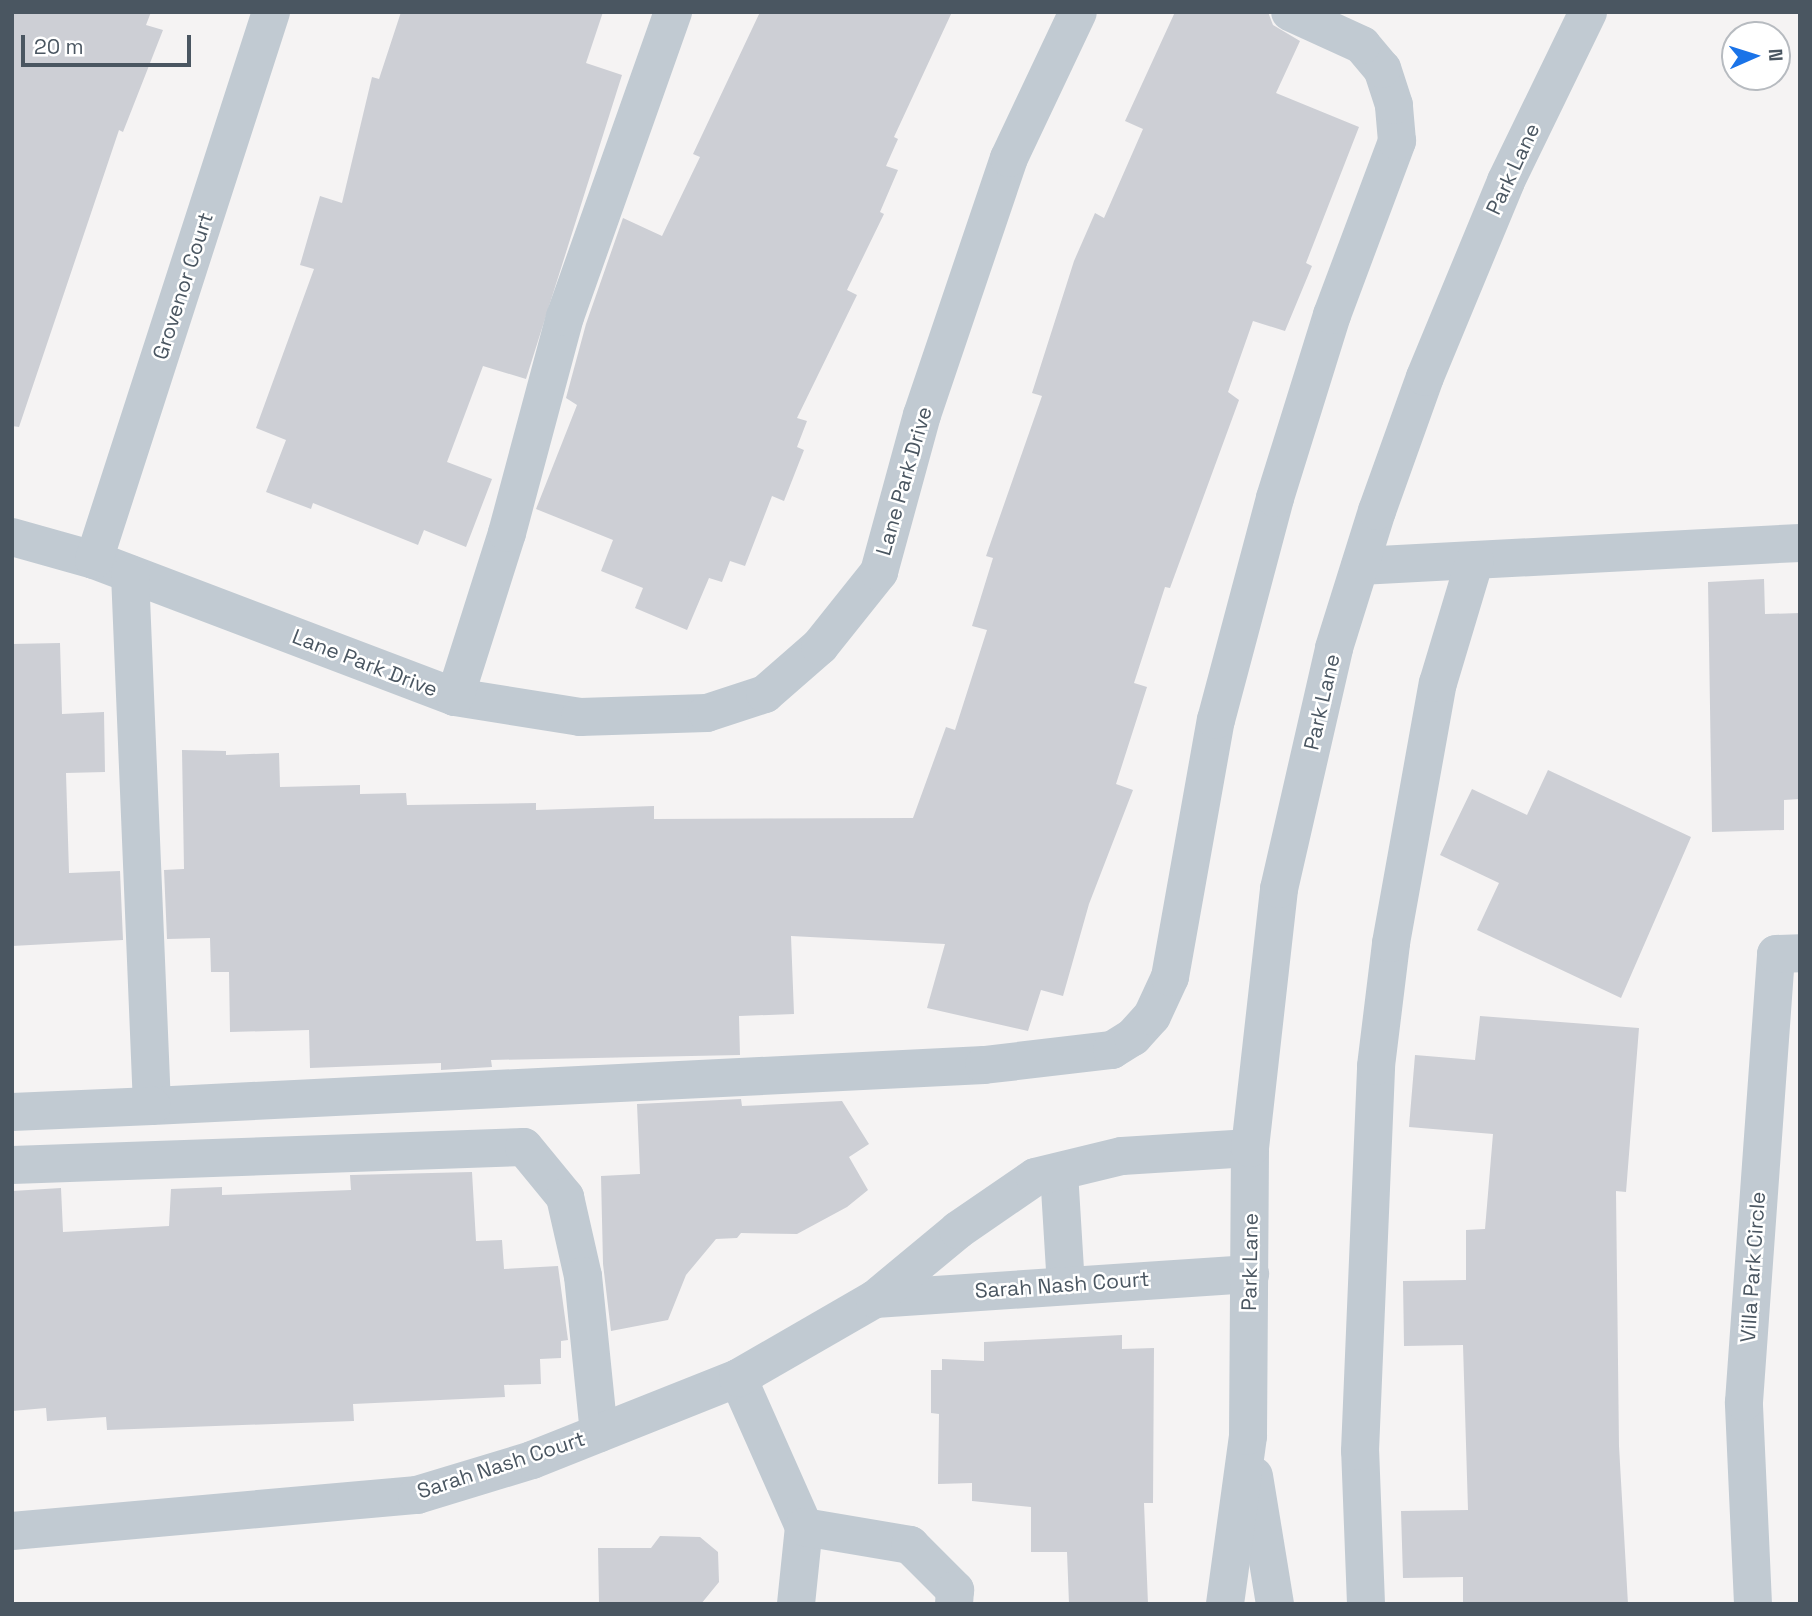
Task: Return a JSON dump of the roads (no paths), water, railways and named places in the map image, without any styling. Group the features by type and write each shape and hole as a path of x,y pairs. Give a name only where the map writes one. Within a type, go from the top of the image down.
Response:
{"street":[{"name":"Grovenor Court","path":"94,560 271,12"},
{"path":"455,697 507,533 565,317 673,12"},
{"name":"Lane Park Drive","path":"12,537 94,560 455,697 580,717 707,713 765,694 820,646 879,572 922,415 1009,158 1078,12"},
{"path":"12,1112 984,1065 1112,1050 1133,1037 1152,1016 1170,978 1216,720 1275,498 1332,315 1397,141 1394,105 1382,69 1362,45 1290,12"},
{"name":"Park Lane","path":"1225,1604 1248,1436 1250,1148 1279,889 1334,648 1360,566 1440,340 1506,181 1588,12"},
{"path":"1360,566 1800,543"},
{"path":"1366,1604 1360,1451 1376,1066 1391,943 1438,683 1475,560"},
{"path":"131,574 152,1106"},
{"name":"Villa Park Circle","path":"1753,1604 1744,1402 1769,1049 1776,954 1800,953"},
{"path":"12,1165 524,1147 565,1197 583,1276 599,1433"},
{"name":"Sarah Nash Court","path":"12,1531 417,1495 599,1433 738,1378 875,1300 958,1230 1035,1177 1122,1156 1250,1148"},
{"path":"1059,1171 1066,1285"},
{"name":"Sarah Nash Court","path":"875,1300 1250,1274"},
{"path":"738,1378 804,1527 796,1604"},
{"name":"Park Lane","path":"1248,1436 1275,1604"},
{"path":"804,1527 910,1545 955,1590 954,1604"}]}
